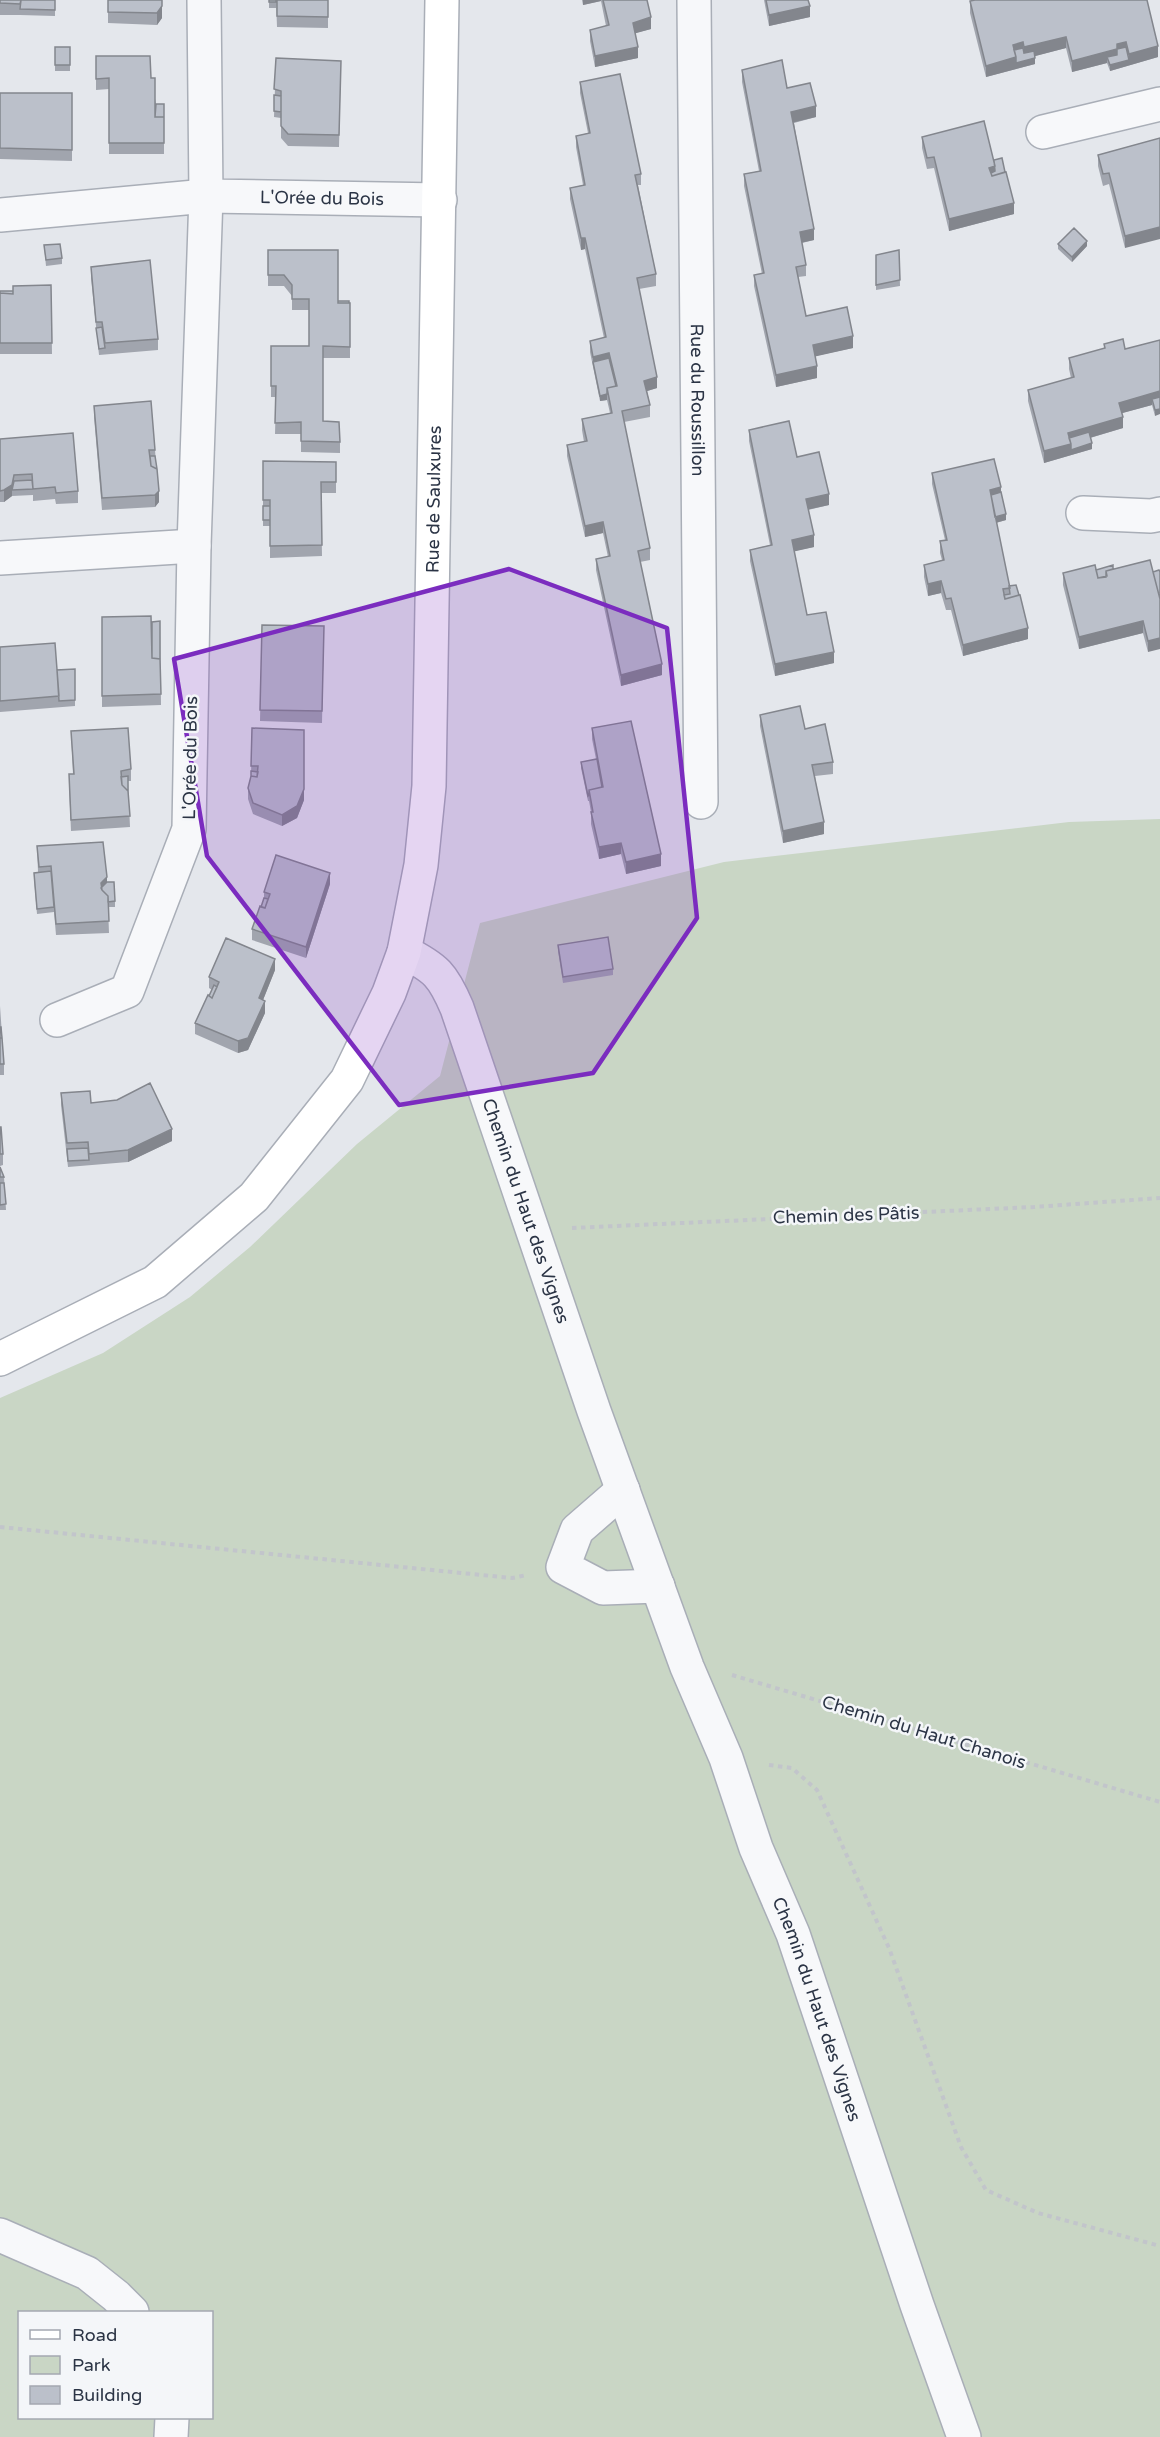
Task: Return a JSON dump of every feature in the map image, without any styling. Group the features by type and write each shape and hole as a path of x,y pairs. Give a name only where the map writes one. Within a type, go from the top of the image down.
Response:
{"street":[{"name":"L'Orée du Bois","path":"57,1020 127,990 189,829 194,546 206,196 204,0"},
{"name":"Rue de Saulxures","path":"0,1359 155,1282 254,1197 347,1080 389,993 404,952 421,865 429,786 442,0"},
{"name":"Rue du Roussillon","path":"694,0 702,802"},
{"path":"1043,132 1160,104"},
{"name":"L'Orée du Bois","path":"0,214 206,196 440,200"},
{"path":"1083,513 1151,516 1160,514"},
{"path":"0,558 194,546"},
{"name":"Chemin du Haut des Vignes","path":"404,952 427,963 446,982 457,1008 532,1230 687,1667 726,1758 756,1848 793,1934 917,2305 964,2437"},
{"path":"623,1490 577,1530 563,1567 603,1588 658,1586"},
{"path":"0,2235 87,2273 130,2311"},
{"path":"171,2437 172,2419"}],"path":[{"name":"Chemin des Pâtis","path":"532,1230 1034,1207 1160,1198"},
{"path":"0,1527 512,1578 563,1567"},
{"name":"Chemin du Haut Chanois","path":"687,1667 727,1674 778,1688 1160,1802"},
{"path":"726,1758 792,1768 816,1790 889,1948 961,2147 986,2190 1038,2213 1160,2246"}],"highlighted area":[{"path":"509,569 667,628 697,918 593,1073 399,1105 207,856 174,659"}],"green space":[{"path":"1160,819 1160,2437 0,2437 0,1398 103,1353 190,1297 250,1247 357,1144 440,1076 480,923 724,862 1069,822"}],"building":[{"path":"0,0 21,0 20,4 0,3"},
{"path":"21,0 55,0 55,10 20,9"},
{"path":"108,0 162,0 162,6 157,13 108,12"},
{"path":"277,0 328,0 328,17 277,16"},
{"path":"603,0 647,0 651,17 633,23 638,47 595,56 590,30 609,25"},
{"path":"766,0 808,0 810,6 769,15"},
{"path":"1147,0 1158,46 1129,54 1126,42 1117,44 1117,49 1072,61 1066,37 1024,47 1023,42 1013,45 1016,57 986,66 970,1"},
{"path":"55,47 70,47 70,65 55,65"},
{"path":"1126,47 1129,60 1110,65 1107,57 1117,55 1117,49"},
{"path":"1023,48 1024,53 1034,51 1035,58 1016,63 1014,50"},
{"path":"96,56 150,56 151,78 155,78 155,117 164,117 164,143 109,143 109,78 96,79"},
{"path":"276,58 341,61 339,135 288,134 281,126 281,91 274,89"},
{"path":"782,60 787,88 810,83 816,106 791,112 814,229 800,232 806,265 796,267 806,316 847,307 853,336 813,345 817,366 776,375 754,275 764,273 744,174 761,171 742,70"},
{"path":"620,74 641,174 635,175 656,274 637,278 657,377 644,381 650,405 622,411 650,548 638,551 662,664 621,675 596,559 610,556 603,522 585,526 567,445 587,441 582,419 612,413 607,388 617,386 609,353 593,357 590,341 606,337 585,238 581,238 570,188 585,185 576,136 590,133 580,82"},
{"path":"0,93 72,93 72,150 0,148"},
{"path":"274,95 281,96 281,112 274,111"},
{"path":"156,104 164,104 164,117 155,117"},
{"path":"984,121 995,166 989,168 992,176 1006,172 1014,203 949,219 934,157 927,158 922,137"},
{"path":"1160,138 1160,227 1125,236 1109,173 1103,174 1098,155"},
{"path":"1002,158 1005,172 992,176 991,173 995,171 994,160"},
{"path":"1074,228 1087,241 1072,257 1058,244"},
{"path":"60,244 62,258 46,260 44,245"},
{"path":"268,250 338,250 338,303 350,303 350,347 323,346 323,421 339,422 340,442 301,441 301,422 275,423 276,386 271,386 271,346 309,346 309,299 292,299 292,285 284,275 268,275"},
{"path":"899,250 900,280 876,285 876,255"},
{"path":"150,260 158,339 105,343 102,322 96,322 91,267"},
{"path":"51,285 52,343 0,343 0,293 13,294 13,286"},
{"path":"0,291 13,291 13,294 0,293"},
{"path":"102,327 105,348 99,349 96,328"},
{"path":"1123,339 1125,349 1160,340 1160,391 1119,403 1123,417 1068,433 1071,444 1044,451 1028,390 1074,377 1069,358 1105,348 1104,344"},
{"path":"609,358 616,386 607,388 607,394 600,396 593,362"},
{"path":"1160,397 1160,409 1155,410 1152,399"},
{"path":"151,401 155,450 149,450 151,466 157,469 159,491 155,495 102,498 94,406"},
{"path":"789,421 797,457 819,452 829,494 806,499 814,535 792,540 807,615 826,612 834,652 775,664 750,550 772,545 749,430"},
{"path":"1089,432 1092,443 1071,450 1069,438"},
{"path":"73,433 78,491 56,493 55,487 33,489 32,474 14,475 12,485 0,491 0,439"},
{"path":"150,456 155,456 157,469 151,466"},
{"path":"994,459 1001,487 990,490 1010,588 1003,589 1005,599 1020,595 1028,628 963,645 951,598 946,599 941,581 928,584 924,565 944,560 940,541 947,540 932,473"},
{"path":"263,461 336,462 336,482 321,482 322,545 270,546 270,500 263,500"},
{"path":"32,480 33,489 12,490 14,481"},
{"path":"1001,492 1006,514 995,517 991,495"},
{"path":"263,506 270,506 270,520 263,520"},
{"path":"1150,560 1160,599 1160,638 1148,641 1143,621 1079,637 1063,573 1095,565 1098,578 1107,576 1106,571"},
{"path":"1113,565 1113,569 1106,571 1106,577 1098,578 1096,570"},
{"path":"1159,570 1160,572 1160,599 1153,572"},
{"path":"1016,585 1019,595 1005,599 1004,595 1010,594 1009,586"},
{"path":"151,616 152,658 160,659 161,694 102,696 102,617"},
{"path":"160,621 160,659 152,658 152,622"},
{"path":"262,625 324,626 322,711 260,710"},
{"path":"55,643 59,696 0,701 0,647"},
{"path":"75,669 75,700 59,701 57,670"},
{"path":"800,706 805,729 825,724 833,762 812,765 824,822 783,831 760,715"},
{"path":"631,721 661,854 626,862 621,843 599,847 591,812 593,812 589,790 603,787 592,728"},
{"path":"128,728 131,769 121,771 122,785 128,791 130,816 71,820 69,774 74,774 71,731"},
{"path":"252,728 304,730 304,789 297,806 282,815 253,803 248,788 251,776 257,777 258,766 251,766"},
{"path":"597,759 602,787 589,790 588,796 581,762"},
{"path":"251,771 258,772 257,777 251,776"},
{"path":"128,776 128,791 122,785 121,777"},
{"path":"103,842 107,877 101,883 102,890 108,896 109,921 56,924 51,866 39,867 37,846"},
{"path":"276,855 330,873 306,947 252,929 260,906 265,908 270,894 264,892"},
{"path":"51,871 54,907 37,909 34,873"},
{"path":"107,882 114,882 115,901 108,902 108,896 101,888"},
{"path":"264,898 268,899 265,908 261,907"},
{"path":"608,937 613,969 563,977 558,945"},
{"path":"226,938 275,959 259,998 265,1001 248,1038 238,1041 195,1023 208,995 212,998 219,982 209,977"},
{"path":"214,985 217,987 212,998 209,996"},
{"path":"0,1038 2,1038 4,1064 0,1064"},
{"path":"150,1083 172,1129 128,1150 89,1154 88,1142 67,1143 61,1093 90,1091 91,1103 117,1100"},
{"path":"1,1127 3,1154 0,1154"},
{"path":"88,1148 89,1160 68,1161 67,1149"},
{"path":"0,1183 4,1183 6,1204 0,1205"}]}
